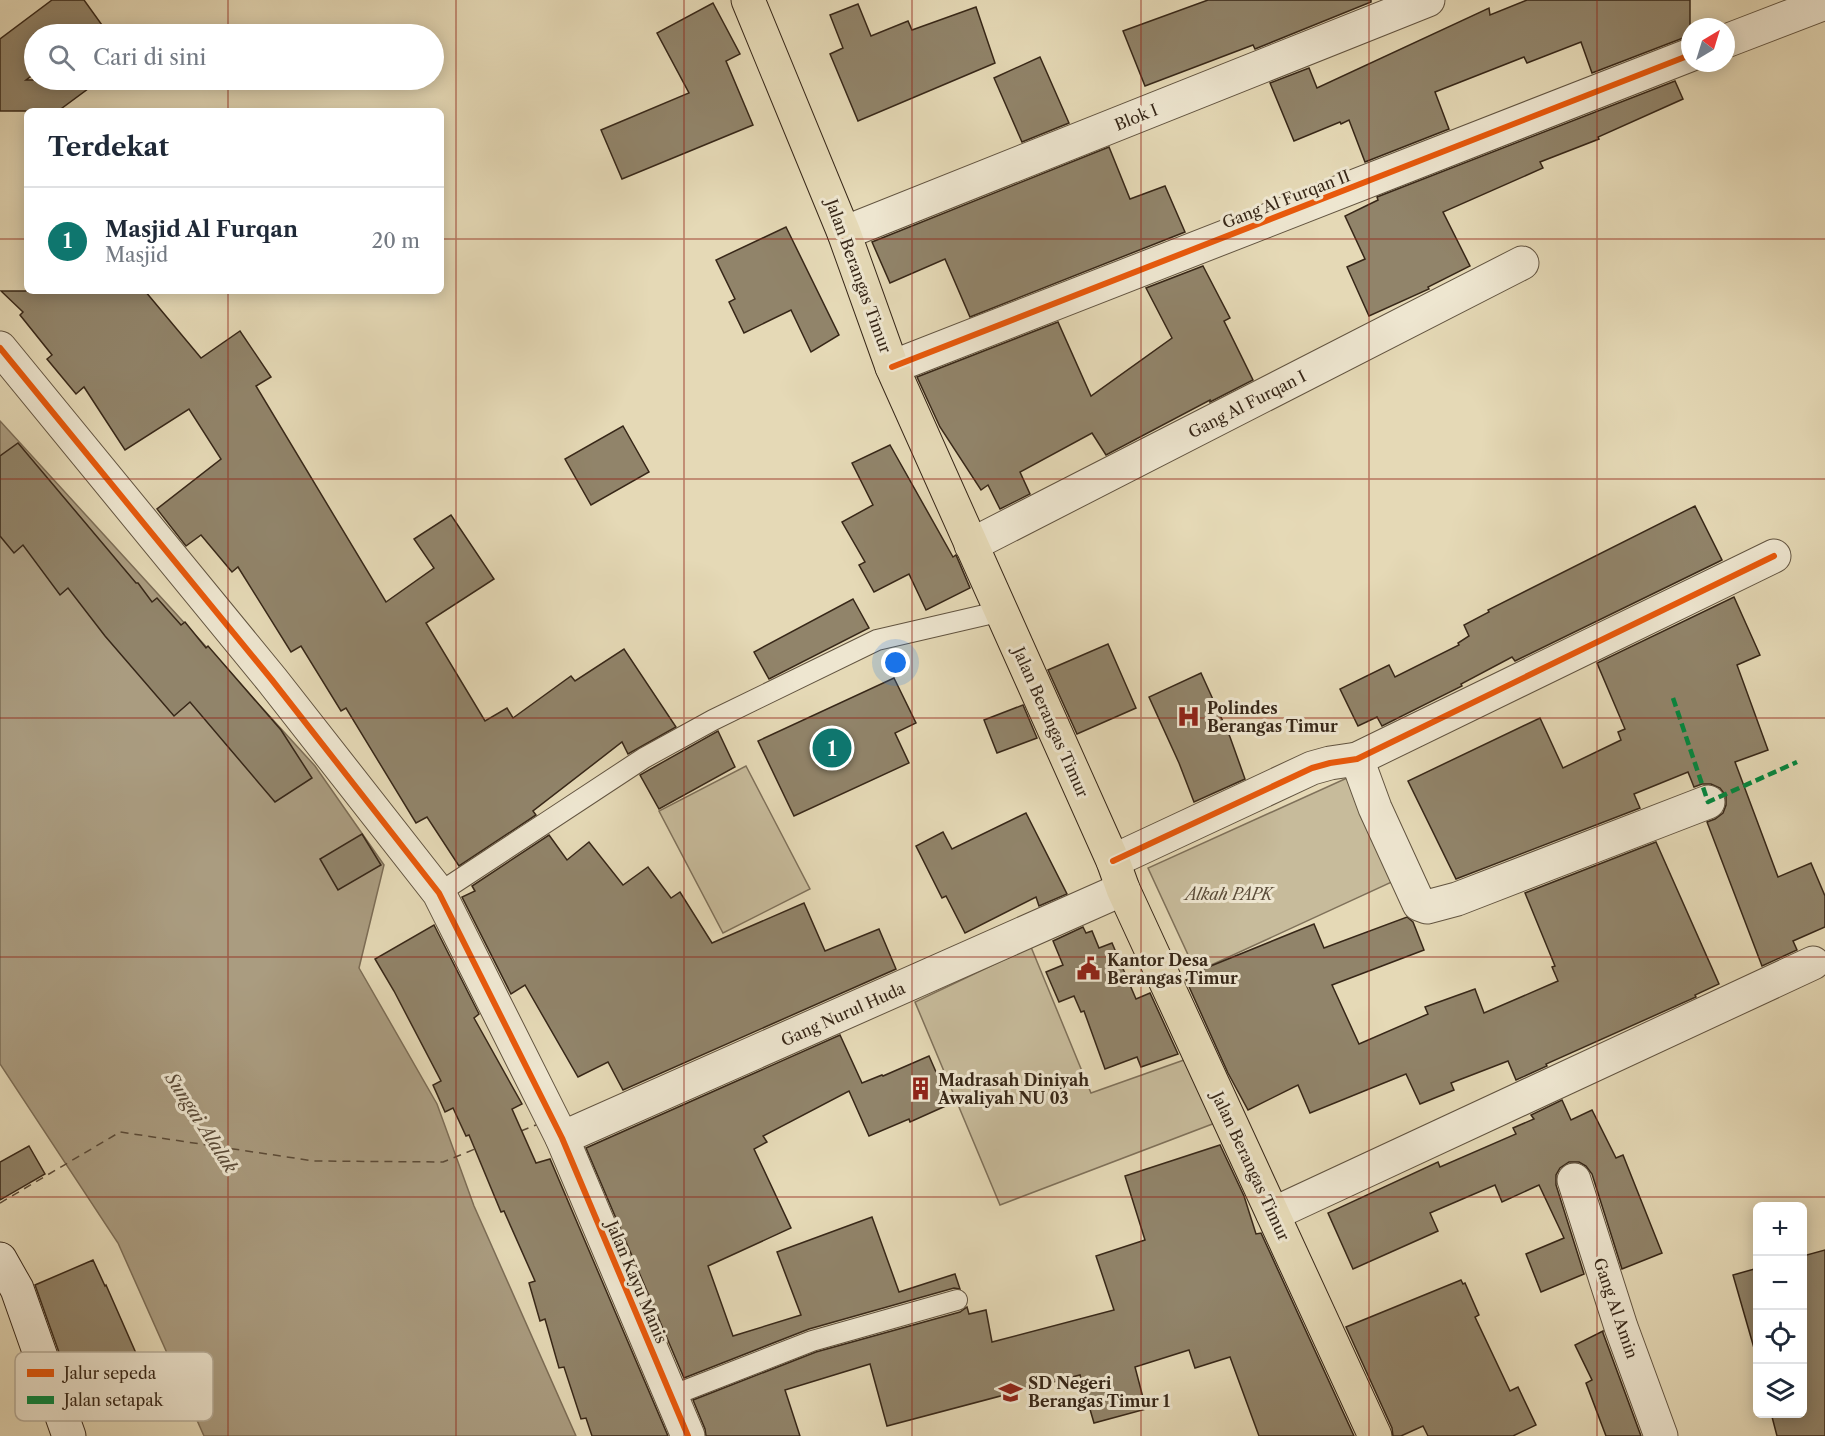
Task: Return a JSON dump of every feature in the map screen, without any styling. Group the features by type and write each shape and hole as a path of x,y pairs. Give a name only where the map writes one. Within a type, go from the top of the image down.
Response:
{"main road":[{"name":"Jalan Berangas Timur","path":"748,0 844,233 892,367 1118,875 1375,1436"}],"street":[{"name":"Blok I","path":"844,233 1428,0"},
{"path":"1735,38 1825,3"},
{"name":"Gang Al Furqan II","path":"892,367 1681,60"},
{"name":"Gang Al Furqan I","path":"971,545 1522,263"},
{"name":"Jalan Kayu Manis","path":"0,348 272,680 439,893 562,1138 688,1436"},
{"name":"Gang Nurul Huda","path":"562,1138 1118,875 1312,768 1357,759 1774,556"},
{"path":"1357,759 1375,808 1419,904 1427,907 1457,899 1708,802"},
{"path":"1273,1215 1813,963"},
{"name":"Gang Al Amin","path":"1574,1180 1621,1327 1660,1436"},
{"path":"0,1259 17,1289 39,1352"},
{"path":"64,1421 69,1436"}],"lane":[{"path":"439,893 644,758 713,720 878,640 1002,611"},
{"path":"671,1396 812,1341 957,1300"}],"green space":[{"path":"746,766 810,889 723,933 659,811"},
{"name":"Alkah PAPK","path":"1347,778 1394,881 1196,972 1148,868"},
{"path":"1031,947 1091,1093 1184,1060 1215,1123 1000,1205 915,1002"}],"water":[{"name":"Sungai Alalak","path":"0,421 315,766 384,865 359,968 437,1104 474,1206 576,1436 204,1436 197,1421 213,1421 213,1352 167,1352 118,1243 0,1064"}],"building":[{"path":"52,0 84,0 101,24 24,24 24,90 86,90 62,108 24,108 24,111 0,111 0,39"},
{"path":"1208,0 1371,0 1371,2 1255,49 1253,45 1145,86 1123,31"},
{"path":"1527,0 1690,0 1690,18 1681,18 1681,39 1592,73 1581,42 1527,63 1524,57 1435,92 1449,129 1365,162 1349,120 1294,141 1270,83 1309,68 1317,88 1489,8 1490,15"},
{"path":"713,3 740,54 726,61 753,125 622,179 601,130 689,93 657,33"},
{"path":"858,4 871,36 908,21 912,30 976,7 995,63 858,121 830,54 843,48 830,15"},
{"path":"1040,57 1069,123 1022,142 994,78"},
{"path":"1675,81 1683,99 1598,137 1599,139 1540,162 1543,168 1443,212 1470,266 1428,287 1429,289 1369,316 1347,267 1365,259 1345,216 1378,200 1377,197"},
{"path":"1109,147 1130,199 1165,186 1185,232 970,317 945,259 890,283 872,242"},
{"path":"786,227 839,335 811,352 791,310 744,333 729,302 735,299 716,260"},
{"path":"1203,266 1230,318 1224,321 1253,380 1106,455 1092,433 1020,472 1030,494 1000,509 988,485 981,490 940,427 917,377 1058,322 1091,396 1172,338 1146,288"},
{"path":"1,291 24,291 24,294 148,294 201,358 240,331 271,377 256,386 386,602 434,568 414,539 451,515 494,579 426,623 485,721 507,708 513,718 571,676 575,681 624,649 676,727 628,754 622,742 533,811 536,815 459,866 427,817 416,823 346,708 341,711 301,646 291,652 238,567 232,572 201,535 186,546 157,509 221,459 189,409 125,450 84,387 76,394 47,359 52,355 20,315 23,312"},
{"path":"623,426 649,472 591,505 565,459"},
{"path":"18,443 152,602 157,598 181,625 185,622 206,648 208,646 281,730 312,778 275,802 190,702 174,716 105,636 68,588 60,595 23,545 14,553 0,536 0,456"},
{"path":"890,445 953,557 956,555 970,588 926,610 909,574 874,592 859,565 865,562 842,522 873,505 852,463"},
{"path":"1695,506 1722,560 1515,661 1512,657 1461,684 1462,686 1382,726 1377,717 1358,726 1340,689 1389,665 1395,677 1459,645 1458,643 1469,636 1464,625 1489,612 1488,610"},
{"path":"1734,597 1760,655 1737,665 1768,750 1735,762 1778,877 1811,863 1825,896 1825,927 1793,941 1797,950 1762,966 1707,822 1723,813 1726,796 1720,788 1711,784 1694,787 1688,772 1634,794 1640,808 1456,879 1408,781 1540,718 1563,768 1621,740 1618,732 1625,729 1597,663"},
{"path":"853,599 869,628 769,679 754,652"},
{"path":"1108,644 1136,708 1077,734 1048,670"},
{"name":"Polindes Berangas Timur","path":"1201,673 1230,737 1245,779 1194,802 1149,697"},
{"path":"894,678 916,723 895,733 909,763 794,816 758,741"},
{"path":"1023,705 1037,738 997,753 984,720"},
{"path":"718,731 735,767 659,809 640,775"},
{"path":"1026,813 1067,894 1039,906 1036,897 965,933 946,896 942,898 916,846 943,832 952,849"},
{"path":"362,834 381,865 338,890 320,859"},
{"path":"549,835 567,860 589,842 623,885 648,867 671,898 680,892 712,943 804,903 825,951 879,929 896,969 623,1090 608,1062 578,1077 525,985 511,994 462,897 475,891 472,886"},
{"path":"1656,842 1719,984 1695,995 1696,997 1546,1064 1547,1066 1516,1080 1508,1061 1451,1083 1454,1090 1420,1104 1406,1074 1310,1113 1298,1085 1248,1110 1228,1073 1186,980 1198,976 1196,972 1314,924 1324,948 1407,917 1413,922 1424,950 1332,985 1359,1044 1428,1014 1425,1007 1475,989 1484,1013 1558,981 1552,967 1555,966 1525,893"},
{"path":"434,925 479,1014 474,1018 522,1104 512,1109 536,1163 550,1159 668,1436 592,1436 586,1418 581,1419 564,1367 559,1368 545,1319 540,1321 529,1283 535,1281 504,1211 501,1212 469,1135 466,1136 453,1108 445,1112 433,1085 441,1081 375,959"},
{"path":"1083,927 1086,933 1092,931 1099,948 1112,943 1136,999 1150,993 1178,1054 1141,1067 1137,1057 1105,1069 1084,1011 1081,1012 1074,996 1059,1002 1046,972 1063,965 1053,941"},
{"path":"840,1035 862,1083 929,1056 950,1104 910,1122 909,1119 869,1136 849,1091 763,1136 767,1142 754,1149 791,1228 708,1266 733,1336 801,1315 777,1252 872,1217 899,1292 955,1274 960,1289 954,1288 809,1329 684,1378 586,1148"},
{"path":"1562,1100 1571,1120 1592,1110 1616,1158 1623,1155 1662,1253 1622,1269 1592,1174 1586,1166 1579,1162 1569,1162 1560,1168 1556,1175 1556,1185 1584,1274 1541,1292 1526,1254 1564,1238 1539,1185 1502,1202 1495,1185 1430,1213 1438,1231 1353,1269 1328,1213 1438,1162 1440,1167 1516,1134 1513,1128 1534,1119 1531,1115"},
{"path":"1220,1145 1244,1196 1256,1234 1261,1233 1354,1436 1259,1436 1230,1357 1195,1368 1189,1350 1135,1367 1146,1409 1094,1423 1080,1375 887,1426 870,1364 785,1390 800,1436 706,1436 693,1400 816,1352 960,1312 967,1307 969,1314 986,1310 992,1342 1114,1310 1096,1256 1145,1240 1125,1176"},
{"path":"29,1146 45,1174 0,1200 0,1162"},
{"path":"1825,1250 1825,1436 1777,1436 1772,1418 1807,1418 1807,1255"},
{"path":"93,1260 135,1352 59,1352 35,1285"},
{"path":"1753,1269 1753,1345 1733,1275"},
{"path":"1461,1280 1463,1284 1465,1283 1479,1315 1475,1317 1510,1391 1518,1387 1536,1425 1513,1436 1428,1436 1423,1426 1401,1436 1393,1436 1392,1428 1346,1327"},
{"path":"1603,1331 1641,1436 1606,1436 1586,1383 1592,1380 1575,1345"}],"ferry route":[{"path":"521,1131 536,1125"},
{"path":"0,1203 120,1132 314,1161 443,1162 475,1149"}],"marked path":[{"path":"1673,698 1708,802 1797,762"}],"cycle path":[{"path":"892,367 1681,59"},
{"path":"0,348 272,680 439,893 562,1138 688,1436"},
{"path":"1113,861 1312,768 1357,759 1774,556"}],"place":[{"name":"Polindes Berangas Timur","path":"1189,717"},
{"name":"Masjid Al Furqan","path":"832,748"},
{"name":"Kantor Desa Berangas Timur","path":"1089,969"},
{"name":"Madrasah Diniyah Awaliyah NU 03","path":"920,1089"},
{"name":"SD Negeri Berangas Timur 1","path":"1010,1392"}]}
